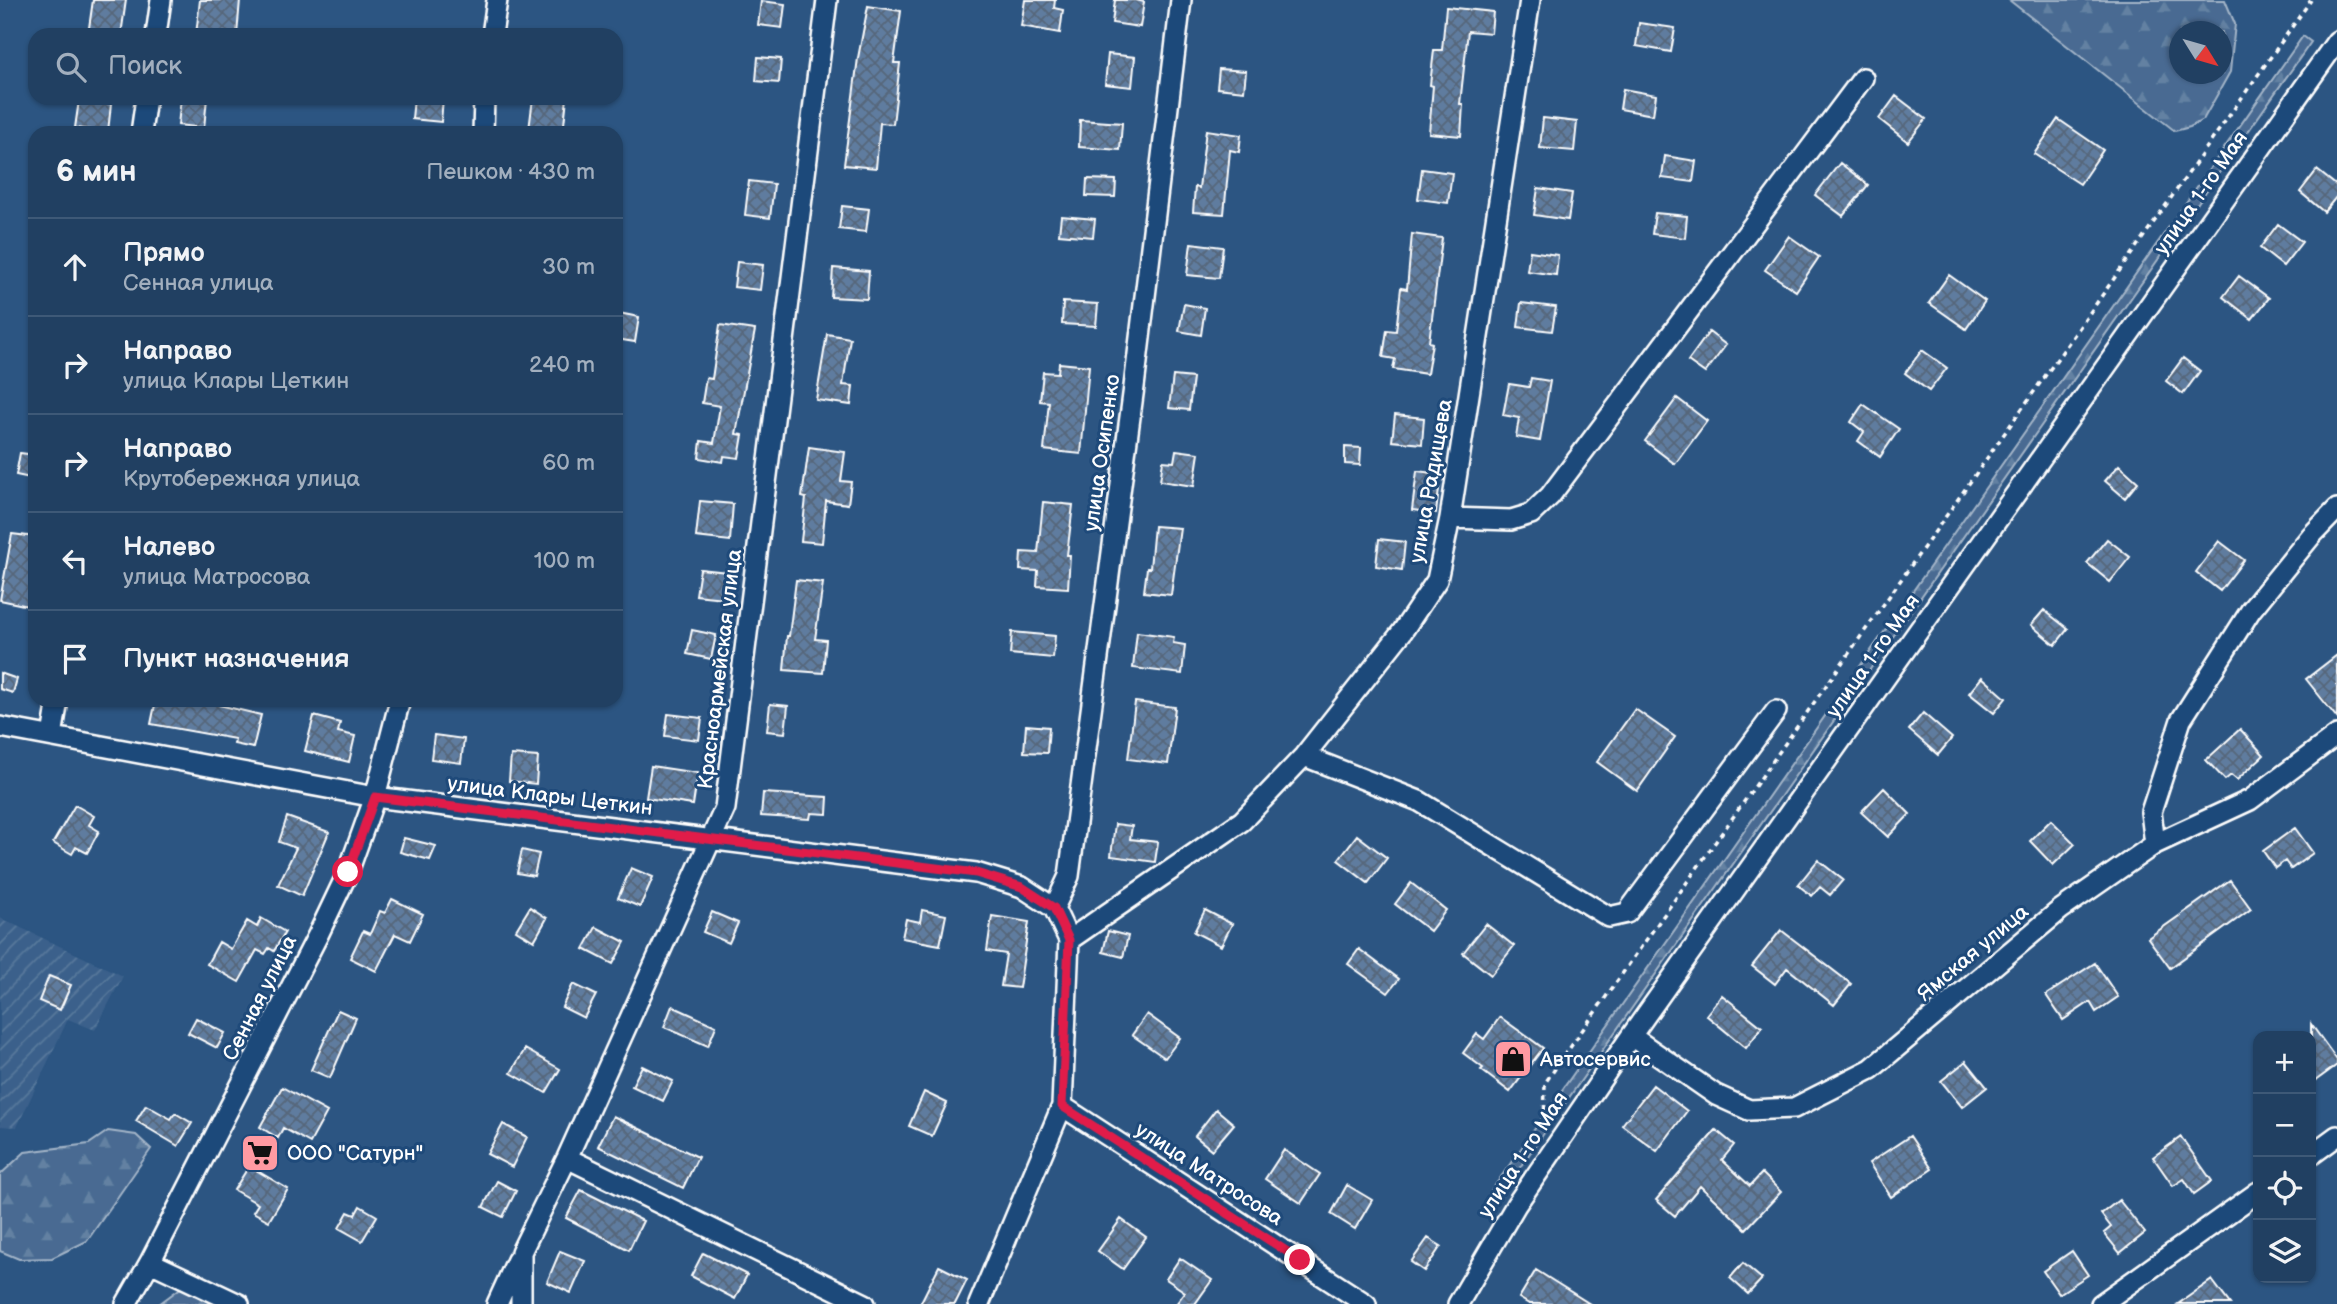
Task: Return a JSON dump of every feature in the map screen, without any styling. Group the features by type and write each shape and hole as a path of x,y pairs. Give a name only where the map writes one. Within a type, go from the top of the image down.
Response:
{"street":[{"path":"157,28 161,0"},
{"path":"493,28 497,0"},
{"name":"Красноармейская улица","path":"521,1304 521,1252 567,1158 725,808 827,0"},
{"name":"улица Осипенко","path":"1054,908 1069,876 1134,387 1181,0"},
{"name":"улица Радищева","path":"1069,940 1242,821 1304,756 1402,632 1437,580 1450,518 1530,0"},
{"name":"улица 1-го Мая","path":"1458,1304 1516,1205 1631,1036 2337,41"},
{"path":"1450,518 1511,520 1531,514 1550,496 1863,78"},
{"path":"142,126 145,105"},
{"path":"483,126 484,105"},
{"path":"2155,844 2151,812 2181,720 2252,610 2311,536 2337,509"},
{"path":"52,736 57,707"},
{"name":"Сенная улица","path":"126,1304 150,1262 348,872 375,797 398,707"},
{"path":"1304,756 1419,802 1609,917 1627,913 1776,711"},
{"name":"улица Клары Цеткин","path":"0,727 375,797 976,873 1022,887 1054,908"},
{"name":"Ямская улица","path":"1631,1036 1716,1095 1749,1110 1794,1108 1871,1069 2060,910 2155,844 2250,800 2337,735"},
{"path":"979,1304 1062,1106 1069,940 1054,908"},
{"name":"улица Матросова","path":"1062,1106 1366,1304"},
{"path":"2316,1151 2337,1136"},
{"path":"567,1158 865,1304"},
{"path":"2101,1304 2253,1196"},
{"path":"497,1304 521,1252"},
{"path":"150,1262 239,1304"}],"path":[{"path":"1544,1132 1545,1083 2311,0"}],"shaded area":[{"path":"0,918 123,976 95,1030 68,1019 17,1127 0,1126"}],"green space":[{"path":"2009,0 2225,0 2235,24 2232,53 2232,21 2169,21 2169,84 2223,84 2203,120 2175,131"},
{"path":"2303,36 2311,42 1497,1200 1489,1194"},
{"path":"108,1131 136,1135 151,1149 87,1241 52,1258 19,1259 0,1251 0,1175 25,1152 89,1144"},
{"path":"182,1287 218,1304 159,1304"}],"building":[{"path":"93,0 126,0 122,28 89,28"},
{"path":"200,0 240,0 238,28 197,28"},
{"path":"1025,0 1055,0 1054,8 1063,10 1060,33 1021,26"},
{"path":"1115,0 1144,2 1140,27 1112,23"},
{"path":"761,1 785,4 782,28 758,25"},
{"path":"868,6 901,11 894,63 900,63 893,124 880,123 876,168 844,165 858,58"},
{"path":"1446,7 1493,12 1491,33 1468,31 1460,104 1463,104 1461,136 1429,133 1434,50 1442,50"},
{"path":"1639,23 1675,28 1671,52 1636,46"},
{"path":"1108,54 1135,57 1132,87 1105,84"},
{"path":"758,57 781,59 779,83 756,81"},
{"path":"1219,69 1246,71 1244,91 1217,88"},
{"path":"1623,89 1656,95 1653,115 1620,109"},
{"path":"1896,96 1926,119 1908,142 1879,119"},
{"path":"78,105 111,105 109,126 75,126"},
{"path":"180,105 206,105 204,126 178,125"},
{"path":"413,105 442,105 441,122 412,119"},
{"path":"532,105 566,105 564,126 530,126"},
{"path":"1543,118 1577,122 1574,151 1540,148"},
{"path":"2058,119 2103,150 2080,184 2034,154"},
{"path":"1080,120 1122,123 1120,150 1079,147"},
{"path":"1206,130 1241,135 1239,152 1230,150 1224,214 1193,212 1195,187 1199,188"},
{"path":"1665,156 1696,161 1693,182 1662,178"},
{"path":"1840,163 1868,185 1843,216 1815,195"},
{"path":"1422,169 1452,173 1448,203 1418,199"},
{"path":"2317,170 2337,186 2337,196 2324,212 2300,192"},
{"path":"1087,179 1116,180 1115,197 1086,196"},
{"path":"749,181 774,184 770,218 745,215"},
{"path":"1538,188 1572,193 1568,220 1534,215"},
{"path":"842,206 869,209 866,232 839,229"},
{"path":"1655,213 1687,216 1685,238 1652,234"},
{"path":"1061,216 1095,219 1093,237 1059,234"},
{"path":"2278,224 2302,242 2283,266 2260,248"},
{"path":"1412,234 1442,238 1427,374 1393,369 1395,359 1383,357 1387,330 1396,331 1401,288 1407,289"},
{"path":"1789,236 1819,257 1796,291 1765,270"},
{"path":"1191,243 1223,247 1219,278 1187,275"},
{"path":"1530,251 1558,255 1556,275 1527,271"},
{"path":"737,262 763,265 760,290 734,287"},
{"path":"833,268 869,271 867,299 831,297"},
{"path":"1949,275 1985,301 1966,329 1929,303"},
{"path":"2239,276 2269,298 2252,319 2223,297"},
{"path":"1063,302 1098,304 1096,326 1062,324"},
{"path":"1521,303 1556,307 1552,331 1518,327"},
{"path":"1184,304 1205,308 1201,335 1179,331"},
{"path":"623,314 639,317 635,342 623,340"},
{"path":"720,325 755,330 736,434 743,435 739,458 724,456 723,462 699,458 701,441 714,443 720,406 702,403 706,378 712,379"},
{"path":"1709,332 1726,345 1705,373 1688,361"},
{"path":"827,334 850,338 843,385 853,386 851,405 816,400"},
{"path":"1922,350 1947,368 1929,391 1905,373"},
{"path":"2183,358 2200,371 2183,394 2166,381"},
{"path":"1059,363 1089,366 1081,454 1044,450 1049,402 1040,401 1043,372 1058,373"},
{"path":"1173,376 1193,378 1189,410 1169,408"},
{"path":"1531,378 1550,381 1540,441 1516,437 1519,418 1503,415 1509,384 1529,387"},
{"path":"1677,398 1707,421 1675,464 1645,441"},
{"path":"1863,404 1899,429 1880,457 1858,441 1864,432 1851,422"},
{"path":"1395,415 1424,418 1422,444 1392,441"},
{"path":"809,447 845,452 841,481 851,482 848,504 826,501 822,543 801,541 806,498 802,497"},
{"path":"1345,447 1361,448 1360,465 1345,464"},
{"path":"1176,450 1199,453 1194,486 1160,481 1163,461 1174,462"},
{"path":"20,453 28,454 28,478 16,475"},
{"path":"2119,465 2138,482 2125,498 2105,481"},
{"path":"1417,471 1441,474 1436,513 1412,510"},
{"path":"700,501 733,504 730,541 696,537"},
{"path":"1043,502 1073,505 1067,555 1070,555 1068,588 1037,586 1038,571 1020,570 1021,552 1038,553"},
{"path":"1154,526 1180,528 1171,595 1144,592 1147,568 1150,568"},
{"path":"12,534 28,536 28,606 0,600"},
{"path":"1379,539 1405,542 1402,570 1376,566"},
{"path":"2107,539 2130,557 2110,582 2087,563"},
{"path":"2219,541 2244,560 2220,591 2196,572"},
{"path":"700,569 727,572 723,598 696,595"},
{"path":"796,580 823,583 815,639 826,640 823,673 784,670"},
{"path":"2044,610 2068,629 2055,645 2031,625"},
{"path":"692,630 716,635 711,659 687,654"},
{"path":"1012,632 1055,636 1053,658 1010,654"},
{"path":"1137,632 1174,637 1173,643 1185,645 1182,674 1133,668"},
{"path":"2337,655 2337,718 2306,679"},
{"path":"0,673 17,679 13,693 0,689"},
{"path":"1982,677 2006,698 1994,713 1969,693"},
{"path":"1135,702 1175,707 1168,764 1128,759"},
{"path":"770,704 788,706 785,733 767,731"},
{"path":"155,707 227,707 261,715 253,748 234,744 235,739 151,724"},
{"path":"1635,709 1675,737 1637,791 1597,762"},
{"path":"1923,713 1952,738 1938,755 1909,730"},
{"path":"668,714 702,718 699,740 665,736"},
{"path":"314,716 340,723 338,732 355,736 349,762 305,751"},
{"path":"1026,725 1049,727 1047,753 1024,752"},
{"path":"2240,729 2264,755 2237,780 2231,775 2225,780 2206,760"},
{"path":"434,735 464,739 461,763 431,759"},
{"path":"511,755 538,757 536,784 509,781"},
{"path":"651,766 698,773 693,805 646,798"},
{"path":"1884,788 1910,814 1888,837 1861,812"},
{"path":"763,793 828,797 827,814 811,813 810,819 761,816"},
{"path":"75,805 94,816 89,825 99,831 87,853 76,847 72,854 53,843"},
{"path":"287,817 329,832 302,896 278,885 296,848 279,842"},
{"path":"2051,820 2075,844 2053,865 2030,841"},
{"path":"1115,824 1132,826 1130,839 1158,842 1155,862 1111,856"},
{"path":"2295,828 2313,853 2291,869 2285,861 2275,868 2263,851"},
{"path":"1357,835 1387,858 1368,883 1338,860"},
{"path":"404,838 436,846 430,860 400,852"},
{"path":"522,850 539,854 534,876 517,873"},
{"path":"1818,860 1843,880 1830,895 1820,887 1812,896 1798,885"},
{"path":"631,868 653,877 640,907 618,898"},
{"path":"2230,880 2251,909 2170,968 2148,938"},
{"path":"1411,883 1446,910 1430,931 1395,904"},
{"path":"392,899 423,914 410,941 395,934 376,971 350,958 363,931 370,934 380,911 385,913"},
{"path":"530,907 547,918 534,941 516,930"},
{"path":"922,910 946,915 940,945 902,938 906,919 920,922"},
{"path":"1205,910 1232,924 1221,946 1194,932"},
{"path":"712,912 738,923 729,943 703,932"},
{"path":"992,916 1029,922 1019,988 1001,986 1006,954 987,951"},
{"path":"261,918 285,932 274,951 269,948 265,954 257,950 239,982 207,964 219,942 231,949 247,921 257,927"},
{"path":"1486,924 1514,946 1491,975 1463,953"},
{"path":"596,927 625,942 613,964 584,949"},
{"path":"1781,930 1851,984 1834,1005 1787,968 1775,984 1752,966"},
{"path":"1108,931 1128,936 1123,957 1103,952"},
{"path":"1359,949 1399,979 1388,993 1348,964"},
{"path":"2095,963 2118,997 2096,1012 2090,1002 2063,1020 2046,995"},
{"path":"49,976 71,985 60,1010 39,1001"},
{"path":"573,984 596,995 584,1018 562,1007"},
{"path":"1722,995 1762,1027 1746,1048 1706,1015"},
{"path":"672,1006 716,1026 708,1046 664,1027"},
{"path":"338,1010 356,1018 330,1078 311,1070"},
{"path":"1147,1014 1180,1038 1165,1058 1132,1035"},
{"path":"1500,1017 1543,1048 1510,1092 1463,1053 1477,1034 1484,1039"},
{"path":"196,1018 225,1033 217,1048 188,1033"},
{"path":"2311,1024 2337,1060 2337,1065 2316,1080 2316,1031 2311,1031"},
{"path":"525,1049 560,1069 546,1093 511,1073"},
{"path":"1966,1061 1987,1087 1962,1107 1941,1081"},
{"path":"642,1066 673,1081 663,1101 632,1086"},
{"path":"1653,1085 1687,1111 1657,1151 1622,1125"},
{"path":"282,1087 327,1112 310,1143 283,1128 278,1138 260,1127"},
{"path":"924,1092 947,1103 932,1136 909,1126"},
{"path":"146,1105 171,1119 175,1113 192,1123 178,1146 136,1121"},
{"path":"1216,1109 1234,1124 1212,1150 1195,1136"},
{"path":"613,1116 698,1157 683,1188 598,1146"},
{"path":"503,1124 527,1137 512,1167 487,1154"},
{"path":"1716,1130 1734,1145 1722,1160 1750,1186 1762,1173 1781,1192 1746,1229 1700,1186 1675,1216 1656,1200"},
{"path":"1910,1136 1932,1169 1891,1197 1869,1163"},
{"path":"2181,1137 2212,1181 2194,1194 2184,1179 2173,1186 2153,1157"},
{"path":"1284,1150 1320,1174 1301,1203 1265,1179"},
{"path":"249,1166 288,1189 269,1221 253,1212 258,1204 234,1190"},
{"path":"497,1181 516,1191 503,1217 483,1207"},
{"path":"1347,1185 1372,1200 1355,1229 1331,1214"},
{"path":"581,1190 643,1221 629,1250 566,1218"},
{"path":"2119,1200 2145,1233 2120,1253 2104,1233 2111,1227 2101,1214"},
{"path":"360,1206 377,1216 362,1241 339,1228 348,1212 355,1215"},
{"path":"1121,1219 1146,1237 1123,1269 1098,1251"},
{"path":"1428,1238 1441,1246 1424,1271 1411,1262"},
{"path":"560,1251 585,1261 571,1293 547,1282"},
{"path":"2072,1251 2088,1275 2059,1294 2043,1271"},
{"path":"703,1253 747,1275 735,1299 691,1276"},
{"path":"1180,1258 1212,1280 1195,1304 1176,1304 1185,1292 1166,1279"},
{"path":"1743,1263 1762,1279 1748,1294 1730,1278"},
{"path":"939,1266 967,1280 955,1304 920,1304"},
{"path":"1536,1270 1590,1304 1529,1304 1519,1298"},
{"path":"2212,1280 2230,1304 2178,1304"}],"place":[{"name":"Автосервис","path":"1513,1059"},
{"name":"ООО \"Сатурн\"","path":"260,1153"}],"route":[{"path":"348,872 375,797 976,873 1022,887 1054,908 1069,940 1062,1106 1300,1260"}]}
